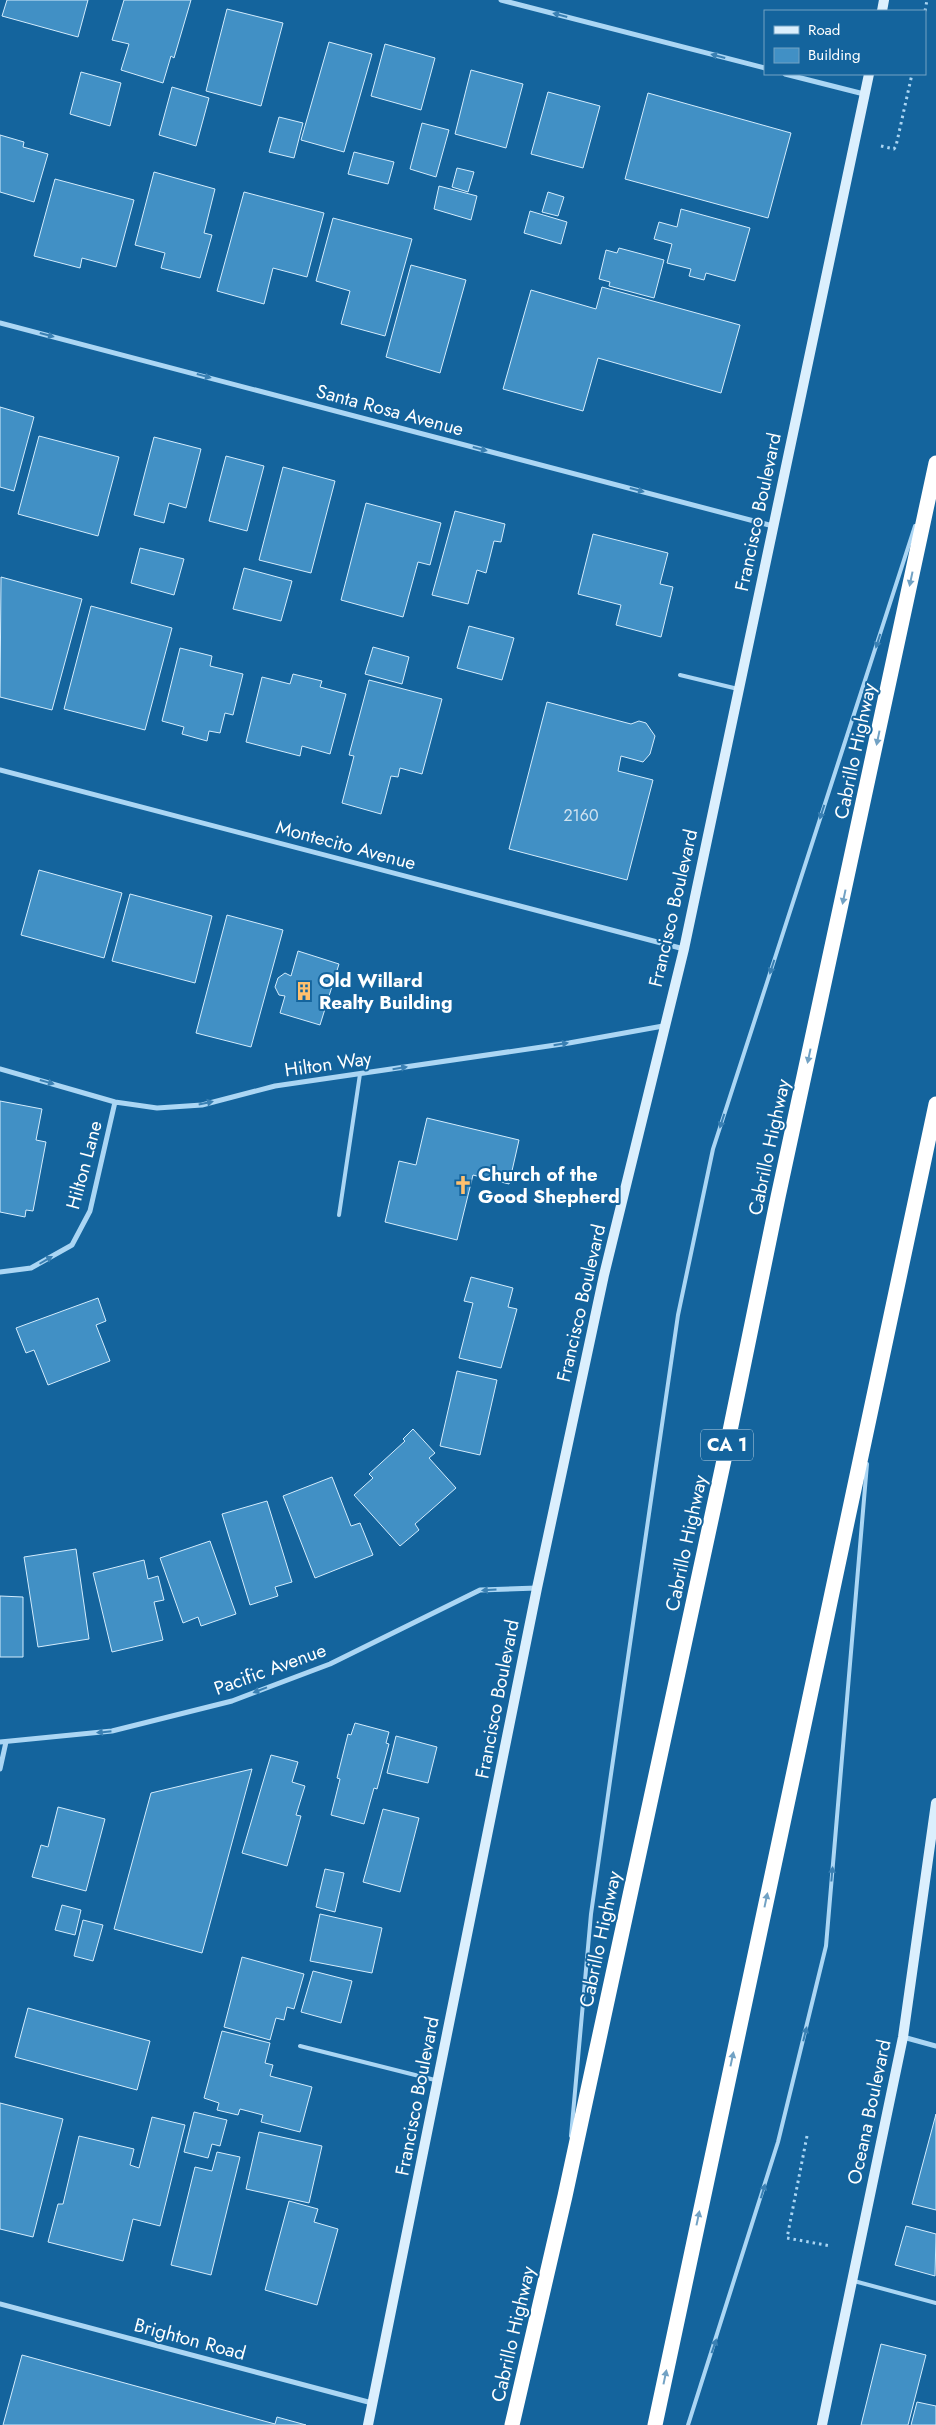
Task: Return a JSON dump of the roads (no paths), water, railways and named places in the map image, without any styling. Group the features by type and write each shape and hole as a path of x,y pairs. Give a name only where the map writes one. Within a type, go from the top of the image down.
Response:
{"highway":[{"name":"Cabrillo Highway","path":"512,2425 565,2196 936,462"},
{"path":"655,2425 936,1104"}],"street":[{"path":"501,0 764,68"},
{"path":"789,75 864,94"},
{"name":"Francisco Boulevard","path":"368,2425 537,1588 604,1274 684,949 869,75"},
{"name":"Santa Rosa Avenue","path":"0,323 773,526"},
{"name":"Montecito Avenue","path":"0,770 684,949"},
{"name":"Hilton Way","path":"0,1069 115,1102 157,1108 202,1105 275,1086 569,1043 664,1026"},
{"name":"Hilton Lane","path":"0,1272 31,1268 72,1245 90,1211 115,1102"},
{"name":"Pacific Avenue","path":"0,1742 112,1731 232,1700 330,1664 480,1590 537,1588"},
{"path":"0,1769 6,1742"},
{"name":"Oceana Boulevard","path":"822,2425 903,2037 936,1803"},
{"path":"903,2037 936,2046"},
{"name":"Brighton Road","path":"0,2304 372,2403"}],"lane":[{"path":"570,2138 591,1914 611,1771 678,1314 713,1149 936,462"},
{"path":"680,674 738,690"},
{"path":"339,1215 360,1074"},
{"path":"688,2425 778,2142 826,1946 871,1416"},
{"path":"300,2046 438,2080"},
{"path":"565,2196 570,2147"},
{"path":"852,2281 936,2303"}],"place":[{"name":"Old Willard Realty Building","path":"304,991"},
{"name":"Church of the Good Shepherd","path":"463,1185"}]}
